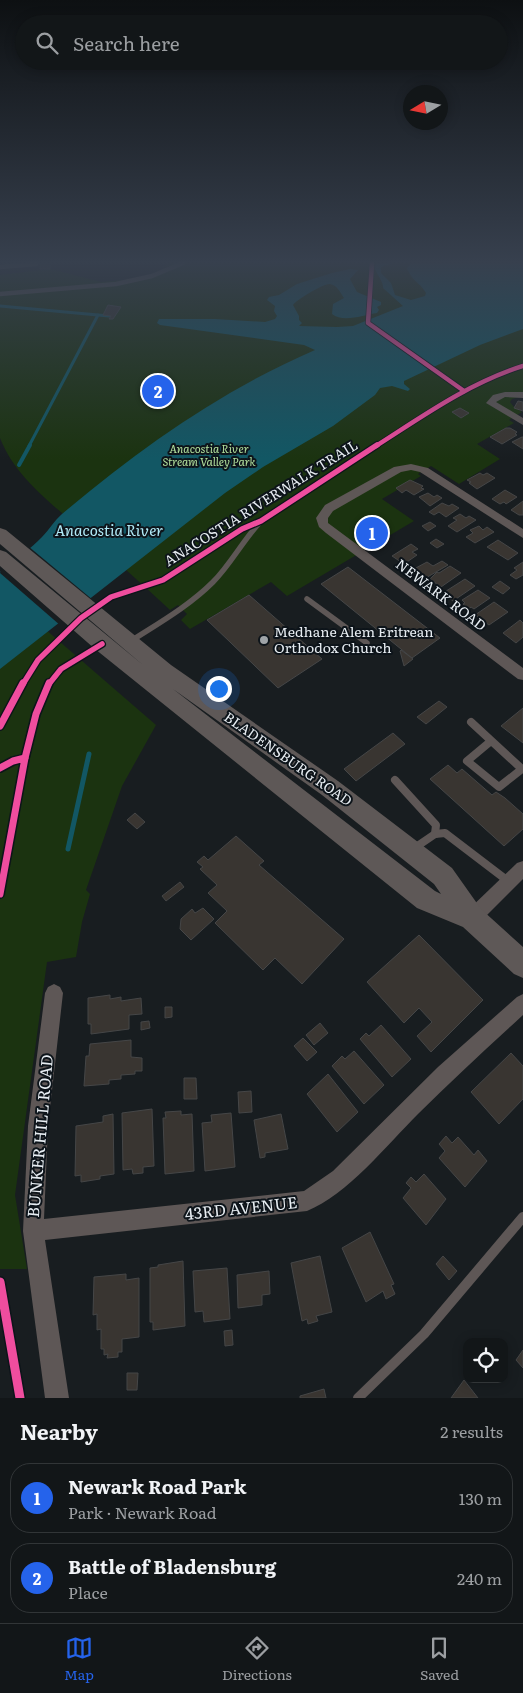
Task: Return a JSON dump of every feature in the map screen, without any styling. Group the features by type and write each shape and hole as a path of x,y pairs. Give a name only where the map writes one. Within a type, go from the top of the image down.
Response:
{"main road":[{"name":"BLADENSBURG ROAD","path":"0,534 90,622 129,643 192,692 330,788 443,876 472,918 523,965"},
{"name":"BLADENSBURG ROAD","path":"0,556 90,622 426,900 472,918"}],"street":[{"path":"523,395 496,396 491,403 493,406 523,422"},
{"name":"NEWARK ROAD","path":"523,534 424,470 411,466 398,469 329,508 322,518 323,524 523,675"},
{"path":"472,918 523,868"},
{"name":"BUNKER HILL ROAD","path":"54,993 38,1126 33,1231 57,1398"},
{"name":"43RD AVENUE","path":"33,1231 307,1201 340,1178 445,1074 523,1003"}],"lane":[{"path":"129,643 199,595 225,568 251,531 261,521"},
{"path":"307,598 367,643"},
{"path":"471,722 492,741 522,769 499,787 467,761 492,741"},
{"path":"395,780 436,825 436,834"},
{"path":"411,850 436,834 445,833 508,881"},
{"path":"358,1398 382,1378 457,1297 523,1217"}],"green space":[{"name":"Anacostia River Stream Valley Park","path":"0,328 523,328 523,396 512,399 510,402 522,412 509,420 514,423 477,444 500,459 459,484 431,466 418,474 421,476 382,499 414,521 287,596 271,582 190,629 181,620 187,614 178,605 170,610 26,479 7,453 0,438"},
{"path":"0,590 156,725 122,786 86,890 90,894 82,922 76,957 47,962 15,1195 27,1269 0,1269"}],"water":[{"name":"Anacostia River","path":"183,328 523,328 480,345 404,381 404,384 410,389 408,391 392,386 380,388 375,395 333,426 263,467 225,493 0,669 0,572 38,541 62,514 151,444 214,402 247,383 315,350 304,345"}],"pier":[{"path":"28,546 93,600 61,626 0,573 2,566"}],"building":[{"path":"518,401 523,402 523,411 514,408"},
{"path":"460,408 469,413 461,418 452,412"},
{"path":"506,428 517,432 515,434 517,435 502,444 490,437"},
{"path":"523,437 523,449 512,442"},
{"path":"480,473 483,475 487,473 495,478 477,489 467,480"},
{"path":"410,480 423,486 421,488 424,489 414,495 406,490 402,493 396,488"},
{"path":"505,490 517,497 506,504 504,502 500,504 492,499"},
{"path":"428,493 434,497 437,495 442,498 430,506 419,497"},
{"path":"523,501 523,515 519,515 511,510"},
{"path":"442,503 449,506 452,504 459,508 446,517 439,512 434,515 429,512"},
{"path":"460,514 466,518 469,516 476,520 457,532 448,526 457,520 453,518"},
{"path":"430,522 436,526 428,531 422,526"},
{"path":"479,526 483,530 487,527 494,532 475,543 466,537 473,533 470,530"},
{"path":"436,539 444,544 437,548 430,543"},
{"path":"498,540 518,553 508,560 487,547"},
{"path":"411,544 418,549 412,552 417,555 404,564 392,556"},
{"path":"442,561 448,565 424,579 412,570 427,562 433,566"},
{"path":"523,562 523,575 516,579 510,575 517,570 514,568"},
{"path":"450,566 461,573 441,587 430,579 437,572 439,573"},
{"path":"348,567 440,638 412,658 321,584"},
{"path":"465,579 475,586 453,601 443,593"},
{"path":"500,581 510,588 503,594 492,587"},
{"path":"478,590 490,598 474,609 471,607 469,609 463,604 465,603 462,600"},
{"name":"Medhane Alem Eritrean Orthodox Church","path":"249,595 322,659 278,688 207,620"},
{"path":"494,602 508,612 489,625 475,615"},
{"path":"520,620 523,623 523,637 516,643 503,633"},
{"path":"400,651 413,659 404,666"},
{"path":"439,701 447,707 426,724 417,717"},
{"path":"523,708 523,743 501,726"},
{"path":"393,733 405,744 356,781 344,769"},
{"path":"448,765 457,773 462,769 492,795 496,792 505,798 523,814 523,829 504,846 430,779"},
{"path":"135,813 145,822 137,829 127,820"},
{"path":"236,836 264,861 259,865 344,939 302,984 275,958 263,970 215,923 227,911 208,893 217,885 200,869 203,867 197,862 204,856 208,860"},
{"path":"180,882 184,887 166,901 162,896"},
{"path":"203,908 214,919 191,940 180,929 181,919 192,909 195,913"},
{"path":"419,935 483,1000 431,1052 417,1036 432,1022 419,1008 404,1023 367,982"},
{"path":"110,995 110,999 121,997 121,1001 141,998 142,1014 129,1015 129,1029 91,1034 91,1024 88,1024 88,998"},
{"path":"165,1007 172,1007 172,1017 165,1018"},
{"path":"149,1021 150,1028 141,1030 141,1022"},
{"path":"320,1023 328,1033 314,1045 306,1035"},
{"path":"381,1025 411,1059 392,1077 360,1039 366,1033 369,1036"},
{"path":"303,1038 317,1052 307,1061 294,1046"},
{"path":"131,1040 131,1057 142,1058 142,1071 135,1071 135,1074 121,1075 121,1079 109,1080 109,1084 84,1086 86,1056 89,1056 90,1044"},
{"path":"354,1051 384,1085 364,1104 332,1066 342,1056 345,1059"},
{"path":"511,1053 523,1066 523,1099 499,1124 471,1092"},
{"path":"328,1074 358,1112 337,1132 307,1094"},
{"path":"184,1078 196,1078 197,1099 184,1099"},
{"path":"251,1091 252,1112 239,1113 238,1092"},
{"path":"152,1109 154,1166 143,1167 143,1173 133,1174 132,1169 123,1170 122,1113"},
{"path":"181,1111 181,1115 192,1114 194,1171 165,1174 163,1118 166,1118 165,1112"},
{"path":"231,1113 235,1167 205,1171 202,1123 212,1122 211,1115"},
{"path":"113,1114 114,1174 100,1176 100,1179 81,1182 81,1175 75,1176 76,1126 103,1122 103,1116"},
{"path":"281,1114 288,1149 265,1153 265,1157 260,1158 254,1120"},
{"path":"446,1136 452,1143 458,1137 474,1155 478,1150 487,1161 465,1187 439,1158 445,1151 439,1144"},
{"path":"424,1174 446,1199 426,1225 403,1198 411,1188 406,1183 411,1177 416,1182"},
{"path":"370,1232 394,1284 391,1285 395,1294 386,1299 383,1291 366,1302 342,1248"},
{"path":"320,1256 332,1312 316,1316 318,1321 308,1324 307,1319 302,1321 291,1263"},
{"path":"443,1256 457,1271 449,1280 436,1264"},
{"path":"183,1261 185,1326 153,1330 153,1322 150,1322 150,1268"},
{"path":"227,1268 230,1319 204,1322 203,1311 195,1312 193,1271"},
{"path":"269,1271 270,1294 262,1295 262,1305 238,1308 237,1275"},
{"path":"126,1274 126,1280 139,1278 139,1337 122,1339 122,1352 118,1352 118,1357 107,1358 108,1354 104,1355 104,1349 101,1349 101,1329 97,1330 97,1314 93,1315 94,1277"},
{"path":"232,1330 233,1345 225,1346 224,1331"},
{"path":"523,1350 523,1368 516,1360"},
{"path":"127,1373 138,1373 137,1390 127,1390"},
{"path":"463,1381 478,1398 451,1398"},
{"path":"324,1389 326,1398 300,1398 300,1396"}],"waterway":[{"path":"29,446 91,328"},
{"path":"19,465 30,445"},
{"path":"68,849 89,754"}],"cycle path":[{"path":"375,328 464,391"},
{"name":"ANACOSTIA RIVERWALK TRAIL","path":"0,726 27,676 38,660 81,618 111,597 163,580 242,529 261,521 269,514 455,395 500,373 523,366"},
{"path":"25,758 40,702 50,682 67,665 102,644"},
{"path":"0,768 13,761 25,758 0,894"},
{"path":"0,1282 20,1398"}],"place":[{"name":"Battle of Bladensburg","path":"158,391"},
{"name":"Newark Road Park","path":"372,533"},
{"name":"Medhane Alem Eritrean Orthodox Church","path":"264,640"}]}
